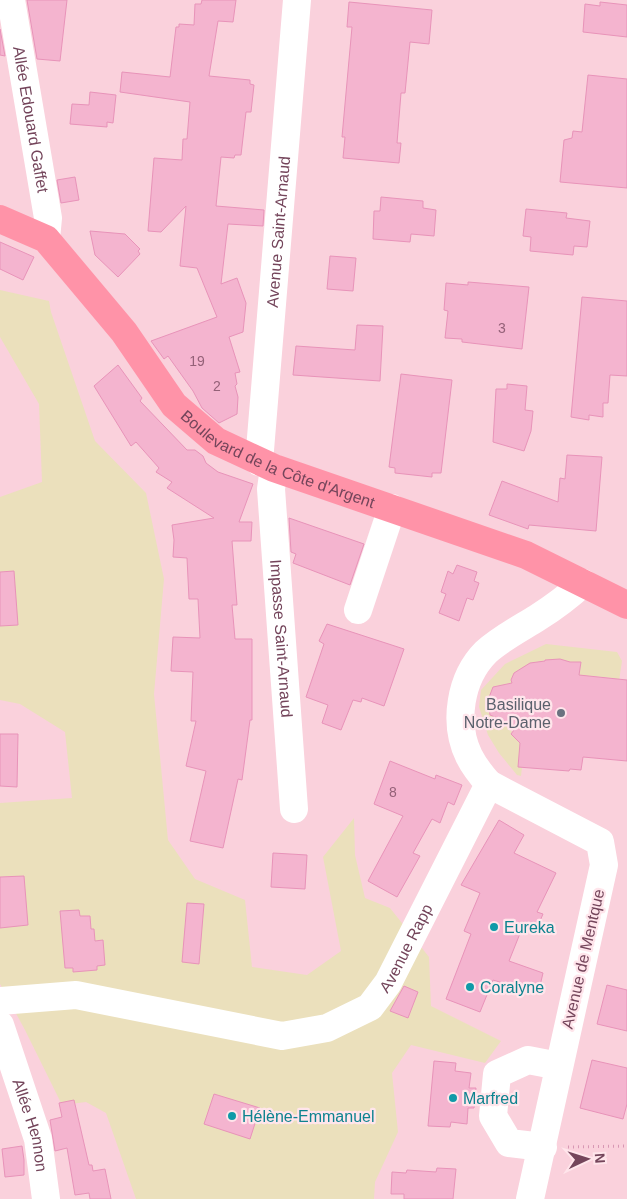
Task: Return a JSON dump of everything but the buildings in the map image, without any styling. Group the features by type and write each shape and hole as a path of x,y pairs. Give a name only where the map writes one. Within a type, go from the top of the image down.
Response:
{"main road":[{"name":"Boulevard de la Côte d'Argent","path":"0,219 46,239 124,332 174,405 216,441 266,465 526,555 627,605"}],"street":[{"name":"Allée Edouard Gaffet","path":"11,0 48,218 46,239"},
{"name":"Avenue Saint-Arnaud","path":"266,465 297,0"},
{"name":"Impasse Saint-Arnaud","path":"266,465 271,489 294,809"},
{"path":"358,610 392,508"},
{"path":"489,784 479,773 468,755 460,728 461,700 470,674 486,653 556,605 583,583"},
{"name":"Avenue Rapp","path":"0,1001 76,995 282,1036 327,1028 370,1007 388,983 489,784"},
{"name":"Avenue de Mentque","path":"489,784 600,842 604,865 530,1199"},
{"name":"Allée Hennon","path":"0,1025 38,1139 46,1199"},
{"path":"543,1147 509,1143 493,1116 497,1074 528,1060 559,1066"}],"path":[{"path":"543,1147 627,1146"}],"shaded area":[{"path":"0,0 627,0 627,1199 0,1199"},
{"path":"0,290 49,301 51,312 95,441 146,493 164,579 154,694 168,840 195,879 245,900 252,967 307,975 341,951 323,857 354,818 355,855 365,898 390,908 429,957 431,1006 501,1041 485,1063 411,1045 392,1073 398,1132 375,1182 374,1199 136,1199 106,1113 86,1102 62,1105 0,984 0,803 72,798 65,732 20,704 0,700 0,497 42,482 39,404 0,337"},
{"path":"546,644 617,652 622,661 619,681 612,681 612,678 593,676 578,678 579,662 576,662 576,664 545,660 513,675 512,685 496,688 490,695 493,696 492,704 488,705 489,708 498,718 510,722 507,728 512,732 511,734 523,737 518,766 522,767 521,776 517,775 499,753 488,735 479,707 481,690 505,664"}],"place":[{"name":"Basilique Notre-Dame","path":"561,713"},
{"name":"Eureka","path":"494,927"},
{"name":"Coralyne","path":"470,987"},
{"name":"Marfred","path":"453,1098"},
{"name":"Hélène-Emmanuel","path":"232,1116"}]}
